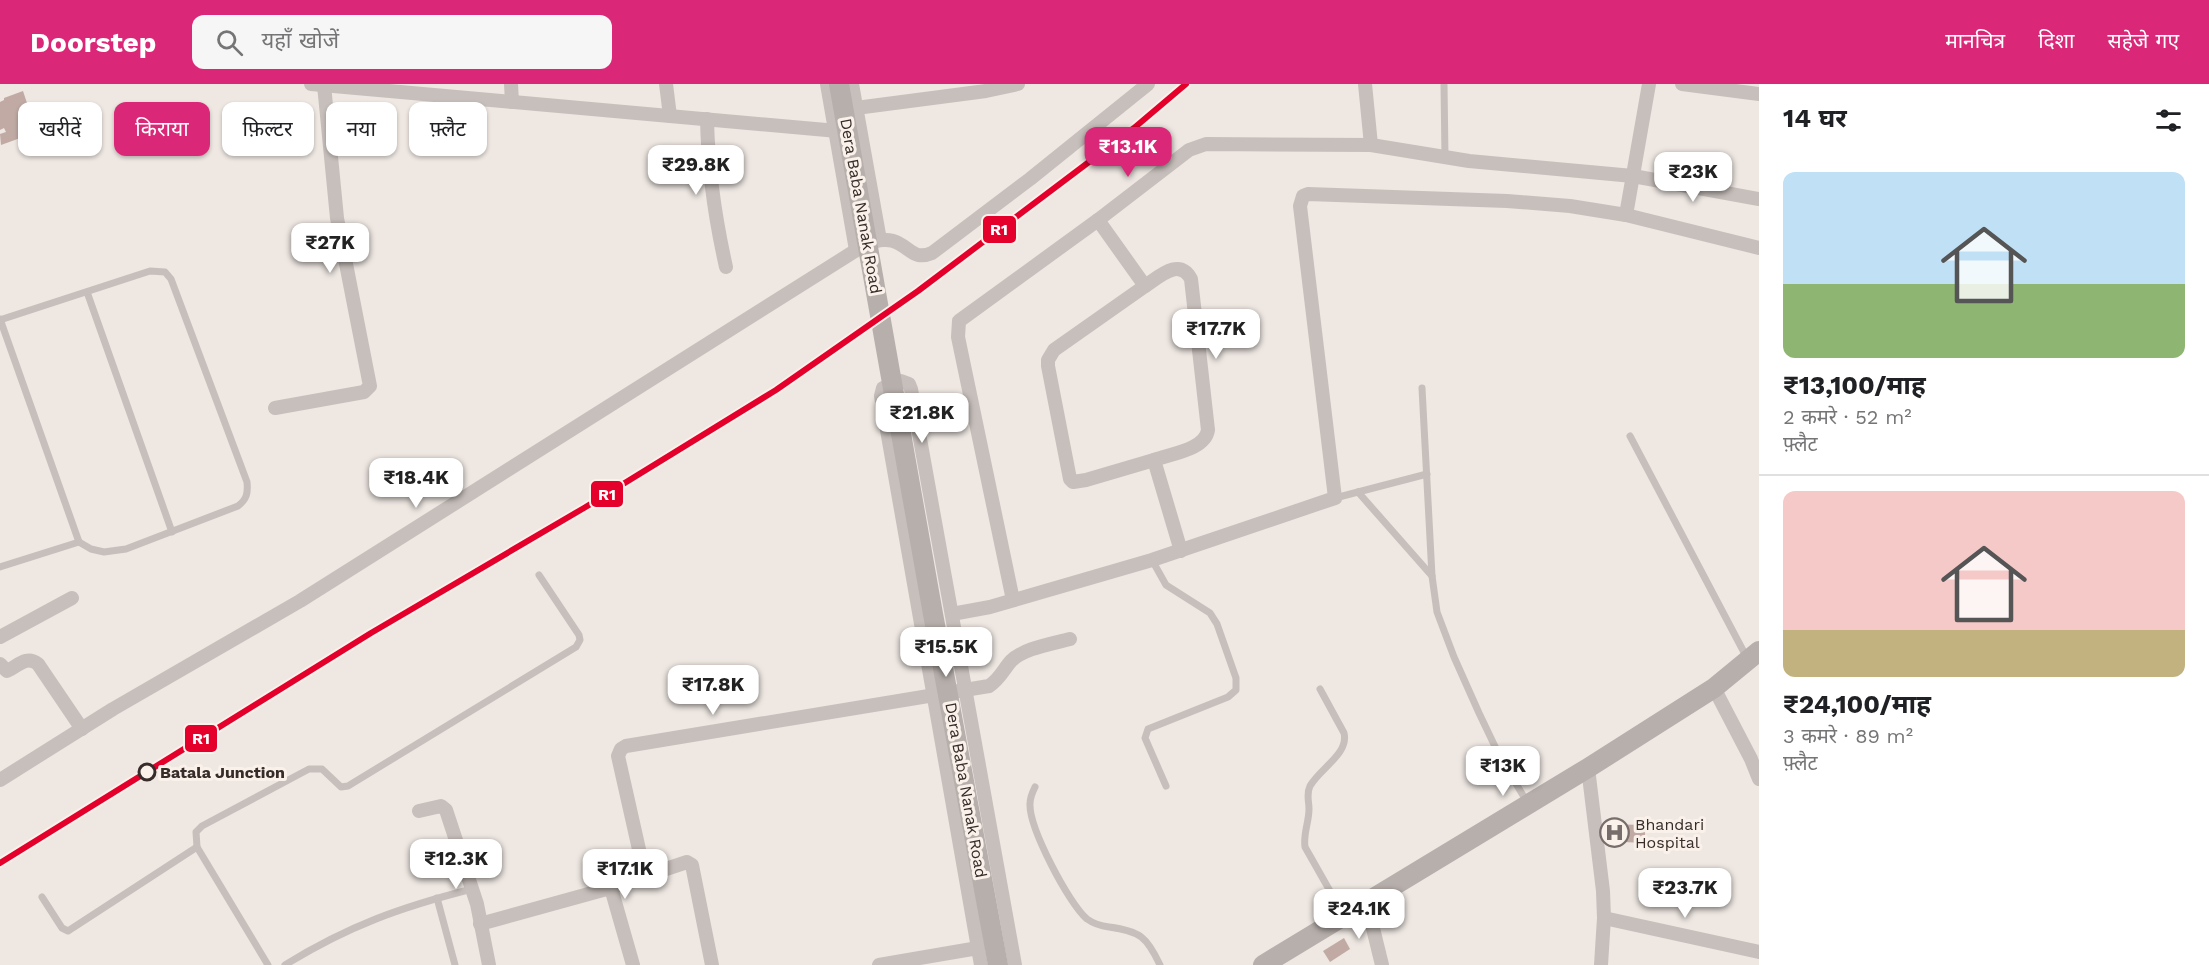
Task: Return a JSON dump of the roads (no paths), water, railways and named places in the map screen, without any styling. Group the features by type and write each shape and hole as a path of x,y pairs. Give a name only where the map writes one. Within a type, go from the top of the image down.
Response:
{"main road":[{"name":"Dera Baba Nanak Road","path":"839,84 998,965"},
{"path":"1263,965 1588,768 1714,687 1754,656"}],"street":[{"path":"511,84 512,102"},
{"path":"666,84 670,116"},
{"path":"827,84 856,250"},
{"path":"852,84 880,240"},
{"path":"856,108 986,91 1018,84"},
{"path":"0,780 300,601 866,244 880,240 892,240 915,256 932,253 1030,179 1148,84"},
{"path":"1365,84 1371,145"},
{"path":"1626,215 1648,84"},
{"path":"1682,84 1759,94"},
{"path":"275,408 364,392 370,386 337,218 317,85 860,133"},
{"path":"706,119 713,202 726,267"},
{"path":"1013,600 957,327 959,321 1098,220 1189,150 1200,145 1371,145 1469,161 1633,176 1759,199"},
{"path":"952,614 1013,600 1152,561 1335,498 1300,206 1303,196 1313,192 1570,206 1626,215 1759,248"},
{"path":"1098,220 1145,286"},
{"path":"1174,268 1181,269 1191,279 1208,436 1203,442 1154,460 1073,482 1070,479 1048,360 1054,350 1174,268"},
{"path":"981,965 881,396 883,388 901,381 909,384 911,388 1015,965"},
{"path":"1154,460 1181,551"},
{"path":"0,637 72,598"},
{"path":"645,876 618,756 621,749 626,746 989,686 998,680 1011,661 1020,655 1070,639"},
{"path":"0,664 7,671 26,660 33,660 82,729"},
{"path":"1714,687 1759,779"},
{"path":"1588,768 1603,891 1601,965"},
{"path":"419,811 438,806 444,807 472,889 489,965"},
{"path":"480,924 611,888 683,862 692,865 712,965"},
{"path":"611,888 633,965"},
{"path":"1368,908 1382,965"},
{"path":"1604,918 1759,952"},
{"path":"879,965 978,948"}],"lane":[{"path":"1444,84 1445,157"},
{"path":"150,270 165,272 171,279 247,482 248,492 245,500 238,506 126,549 104,552 91,549 79,542 0,319 87,291 150,270"},
{"path":"87,291 172,532"},
{"path":"1422,388 1432,576 1437,612 1454,657 1500,757 1529,804"},
{"path":"1630,436 1754,656"},
{"path":"1335,498 1426,474"},
{"path":"1358,492 1432,576"},
{"path":"0,567 79,542"},
{"path":"1152,561 1166,585 1210,613 1217,624 1236,678 1236,690 1228,697 1148,729 1145,733 1145,738 1166,786"},
{"path":"268,965 197,847 196,832 202,826 309,769 322,770 341,787 348,786 576,647 580,640 579,635 539,575"},
{"path":"1320,689 1346,741 1344,747 1319,774 1309,789 1309,809 1304,840 1305,847 1344,916"},
{"path":"1035,787 1029,803 1039,839 1079,910 1088,920 1099,925 1132,930 1143,936 1160,965"},
{"path":"42,897 62,928 68,931 197,847"},
{"path":"285,965 347,929 386,914 472,889"},
{"path":"437,898 455,965"}],"place":[{"name":"Batala Junction","path":"147,772"},
{"name":"Bhandari Hospital","path":"1614,833"}]}
